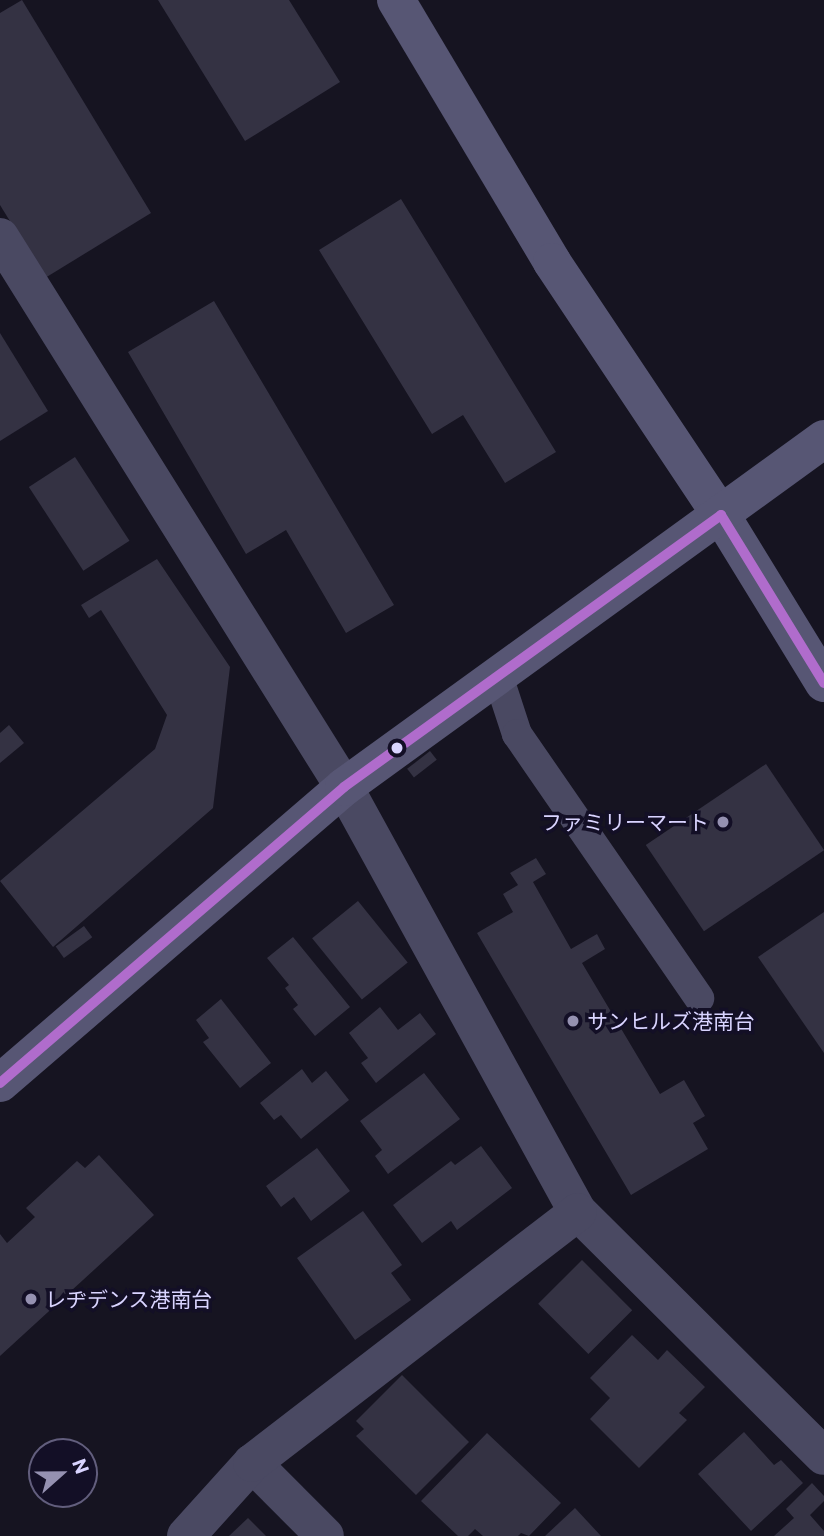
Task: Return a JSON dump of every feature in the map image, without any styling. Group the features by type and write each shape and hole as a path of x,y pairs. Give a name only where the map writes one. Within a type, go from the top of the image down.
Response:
{"street":[{"path":"396,0 552,262 721,515 824,683"},
{"path":"0,237 344,787 578,1212 824,1456"},
{"path":"2,1076 344,787 824,439"},
{"path":"186,1536 252,1463 578,1212"},
{"path":"252,1463 325,1536"}],"lane":[{"path":"498,676 517,734 699,998"}],"building":[{"path":"22,0 151,213 45,278 0,205 0,13"},
{"path":"158,0 289,0 340,82 245,141"},
{"path":"401,199 556,452 505,483 463,415 432,434 319,250"},
{"path":"214,301 394,605 346,633 286,530 246,554 128,352"},
{"path":"0,333 48,411 0,441"},
{"path":"75,457 129,541 83,571 29,487"},
{"path":"157,559 230,667 213,808 53,947 0,881 155,749 167,715 101,610 89,618 81,605"},
{"path":"9,725 24,743 0,763 0,733"},
{"path":"430,751 437,760 414,778 407,769"},
{"path":"766,764 824,850 704,931 646,845"},
{"name":"サンヒルズ港南台","path":"536,858 546,874 533,882 571,949 597,934 605,949 582,963 660,1094 684,1080 705,1116 693,1123 708,1149 631,1195 477,933 513,912 503,894 518,885 510,873"},
{"path":"358,901 408,962 362,1000 312,938"},
{"path":"824,912 824,1053 758,957"},
{"path":"84,926 92,937 64,958 56,947"},
{"path":"293,937 350,1007 315,1036 293,1009 298,1005 285,988 289,985 267,958"},
{"path":"221,999 271,1063 240,1088 203,1042 209,1038 196,1020"},
{"path":"380,1007 398,1030 420,1013 436,1034 376,1083 361,1063 368,1058 349,1033"},
{"path":"302,1069 312,1083 326,1071 349,1100 301,1139 281,1115 274,1120 260,1103"},
{"path":"424,1073 460,1119 388,1174 375,1156 382,1150 360,1121"},
{"path":"481,1146 512,1188 457,1230 451,1221 422,1243 393,1205 451,1161 455,1165"},
{"path":"317,1148 350,1191 311,1221 294,1197 281,1207 266,1186"},
{"name":"レヂデンス港南台","path":"99,1155 154,1215 0,1356 0,1234 7,1243 35,1217 26,1208 77,1161 85,1168"},
{"path":"363,1211 402,1265 391,1273 411,1300 355,1340 297,1258"},
{"path":"582,1260 632,1310 588,1354 538,1304"},
{"path":"632,1335 658,1360 667,1350 705,1387 679,1413 687,1420 639,1468 590,1419 610,1398 590,1378"},
{"path":"402,1375 469,1442 416,1495 356,1436 364,1429 356,1421"},
{"path":"744,1432 774,1465 781,1460 803,1483 751,1531 698,1474"},
{"path":"487,1433 561,1503 529,1536 521,1533 518,1536 483,1536 475,1529 468,1536 458,1536 421,1501"},
{"path":"812,1483 824,1496 824,1501 810,1515 824,1531 824,1536 774,1536 794,1518 786,1509"},
{"path":"575,1508 601,1536 545,1536"},
{"path":"248,1518 266,1536 229,1536"}],"transit line":[{"path":"721,515 824,683"},
{"path":"0,1083 344,787 721,515"}],"place":[{"name":"ファミリーマート","path":"723,822"},
{"name":"サンヒルズ港南台","path":"573,1021"},
{"name":"レヂデンス港南台","path":"31,1299"}]}
